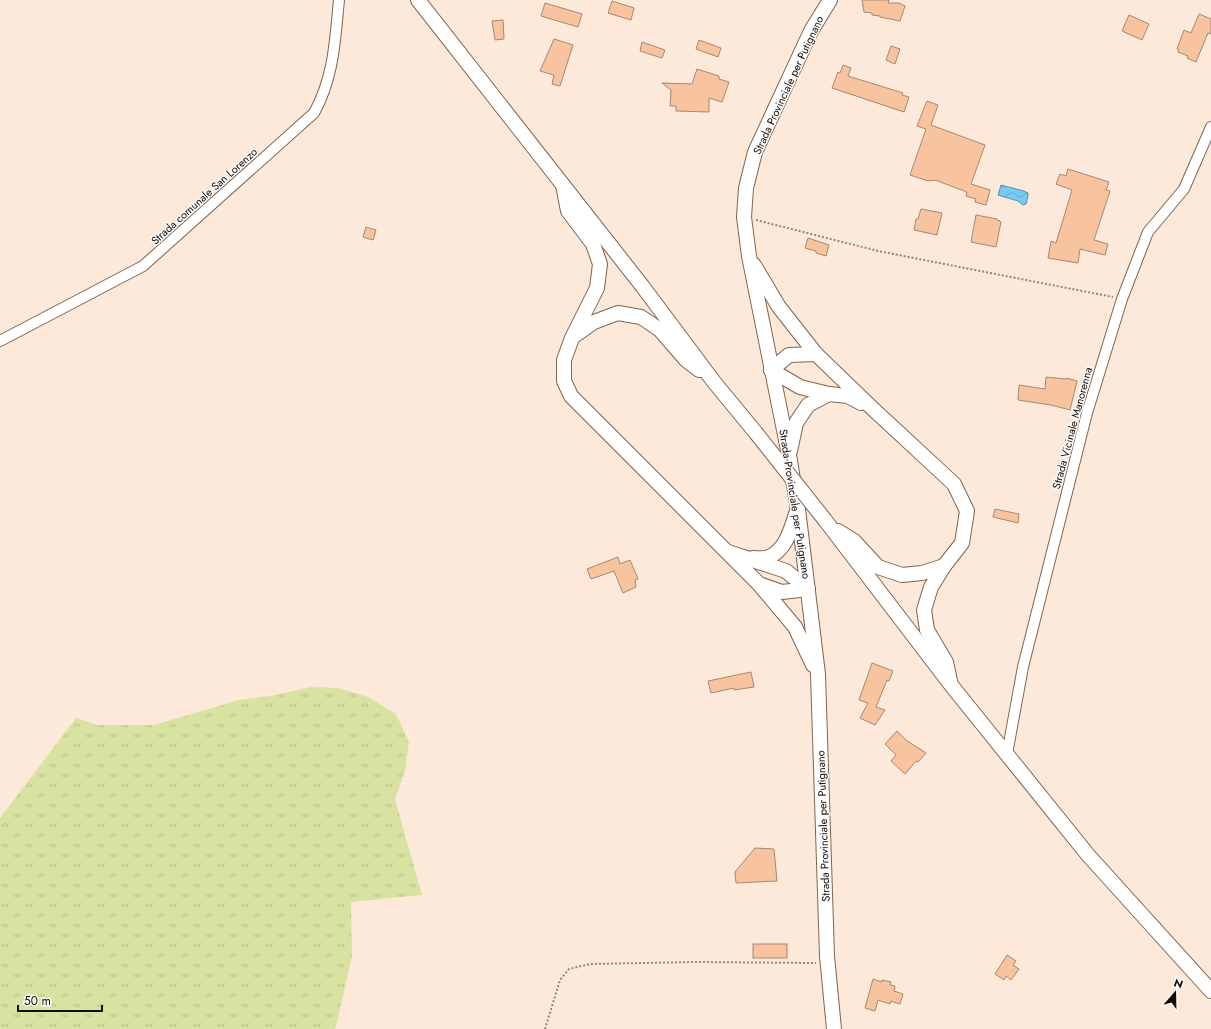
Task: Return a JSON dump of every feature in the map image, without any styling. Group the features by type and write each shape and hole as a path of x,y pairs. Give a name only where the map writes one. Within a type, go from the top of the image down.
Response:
{"main road":[{"path":"418,0 643,287 714,382 827,523 951,685 1088,855 1211,991"},
{"name":"Strada Provinciale per Putignano","path":"830,0 812,31 755,152 746,188 744,216 748,256 789,455 798,509 818,674 828,963 834,1029"},
{"path":"563,185 568,211 593,244 600,264 597,288 572,338 564,360 564,381 571,396 759,584 795,628 818,674"},
{"path":"748,256 779,307 816,354 954,484 967,512 962,543 944,566 931,587 924,610 927,630 946,662 951,685"},
{"path":"572,338 594,322 618,313 641,317 660,330 686,360 714,382"},
{"path":"816,354 789,355 771,370 800,387 829,394 848,396 872,408"},
{"path":"789,455 796,423 808,405 829,394"},
{"path":"749,558 768,557 780,549 788,536 798,509"},
{"path":"827,523 854,541 878,567 902,575 922,573 944,566"},
{"path":"725,550 786,571 808,589"},
{"path":"759,584 782,592 808,589"}],"street":[{"name":"Strada comunale San Lorenzo","path":"0,341 144,266 314,113 320,103 328,80 334,50 339,0"},
{"name":"Strada Vicinale Manorenna","path":"1007,754 1024,667 1087,413 1122,299 1148,232 1184,189 1211,128"}],"path":[{"path":"744,216 878,251 1122,299"},
{"path":"545,1029 560,980 569,969 590,964 695,962 828,963"}],"green space":[{"path":"311,687 338,688 368,697 396,714 409,742 405,771 395,799 422,895 351,902 352,957 335,1029 0,1029 0,818 76,718 98,725 154,725 239,700 275,695"}],"water":[{"path":"1001,185 1028,193 1026,204 1023,205 1018,201 998,195"}],"building":[{"path":"862,0 889,0 888,3 899,3 905,6 900,21 864,12"},
{"path":"612,1 634,8 631,20 608,13"},
{"path":"545,3 582,14 578,27 541,16"},
{"path":"1199,14 1211,19 1211,34 1208,33 1196,62 1187,58 1188,56 1178,52 1179,50 1177,49 1184,30 1191,33"},
{"path":"1129,15 1149,24 1142,40 1122,31"},
{"path":"503,20 504,39 495,40 492,21"},
{"path":"554,39 573,45 560,86 552,84 554,75 540,71"},
{"path":"699,40 721,48 718,57 696,49"},
{"path":"642,42 665,50 662,58 640,51"},
{"path":"891,46 900,49 895,64 886,60"},
{"path":"843,65 851,68 848,76 903,93 902,95 909,97 904,112 832,88 838,72 840,73"},
{"path":"697,69 719,76 719,79 729,82 722,102 709,98 709,112 676,111 676,106 670,106 671,90 662,83 692,84"},
{"path":"927,101 938,105 931,125 985,145 971,184 990,190 986,205 975,202 976,199 966,196 967,192 935,180 928,181 910,175 926,129 917,126"},
{"path":"1068,169 1109,182 1106,190 1110,191 1094,240 1108,244 1105,255 1080,249 1078,263 1048,258 1051,241 1056,243 1072,190 1056,184 1060,174 1066,176"},
{"path":"921,209 942,213 937,235 914,230 916,219 918,219"},
{"path":"976,215 997,219 1001,222 996,247 971,242"},
{"path":"366,227 376,230 373,240 363,237"},
{"path":"808,238 829,245 826,256 805,248"},
{"path":"1046,377 1066,378 1077,381 1070,410 1051,405 1018,400 1019,385 1045,389"},
{"path":"995,509 1019,514 1018,523 993,517"},
{"path":"618,557 620,564 630,560 638,579 635,580 636,587 623,593 614,571 591,579 587,569"},
{"path":"872,663 893,671 889,681 887,680 876,707 885,710 875,725 860,718 868,703 859,700"},
{"path":"751,672 754,687 734,690 734,688 711,693 708,681"},
{"path":"897,731 906,740 926,753 918,762 916,761 905,774 891,761 896,755 885,744"},
{"path":"755,848 774,849 777,881 736,883 735,872"},
{"path":"753,944 787,944 787,958 753,958"},
{"path":"1007,955 1016,961 1013,965 1019,969 1011,980 1006,976 1004,980 995,974"},
{"path":"873,979 882,982 882,980 891,982 890,985 895,986 894,991 903,994 900,1004 891,1001 890,1004 878,1000 875,1011 865,1008"}]}
